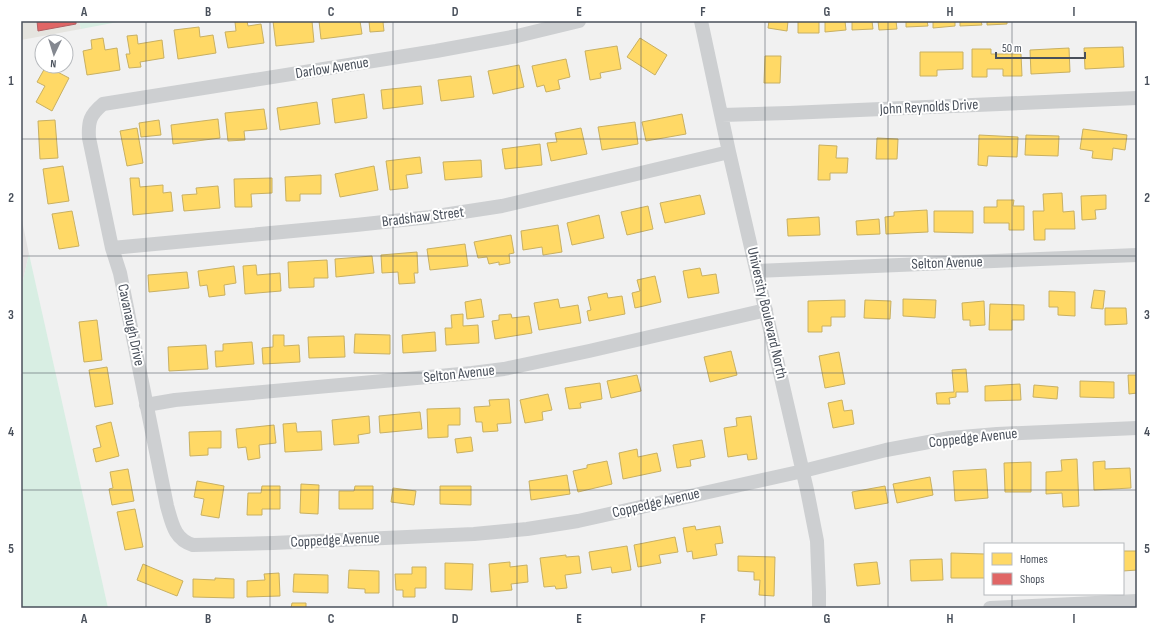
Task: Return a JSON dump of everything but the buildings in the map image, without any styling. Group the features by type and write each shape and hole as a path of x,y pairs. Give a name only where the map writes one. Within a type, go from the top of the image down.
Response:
{"street":[{"name":"Darlow Avenue","path":"90,118 97,109 104,104 436,51 517,36 579,21"},
{"name":"University Boulevard North","path":"701,21 729,152 803,471 817,541 819,608"},
{"name":"John Reynolds Drive","path":"722,115 1137,98"},
{"name":"Cavanaugh Drive","path":"90,118 88,128 89,138 112,248 120,273 167,506 175,533"},
{"name":"Bradshaw Street","path":"112,248 356,225 430,217 502,206 729,152"},
{"name":"Selton Avenue","path":"757,271 1137,255"},
{"name":"Selton Avenue","path":"146,405 174,400 504,369 766,310"},
{"name":"Coppedge Avenue","path":"175,533 187,543 194,545 474,534 527,529 578,521 803,471 886,450 950,438 997,434 1137,428"},
{"path":"990,608 1137,601"}],"shaded area":[{"path":"21,21 79,21 81,29 54,34 34,34 34,38 21,40"},
{"path":"21,216 29,254 21,289"}],"green space":[{"path":"79,21 123,21 81,29"},
{"path":"29,254 108,608 21,608 21,289"}]}
